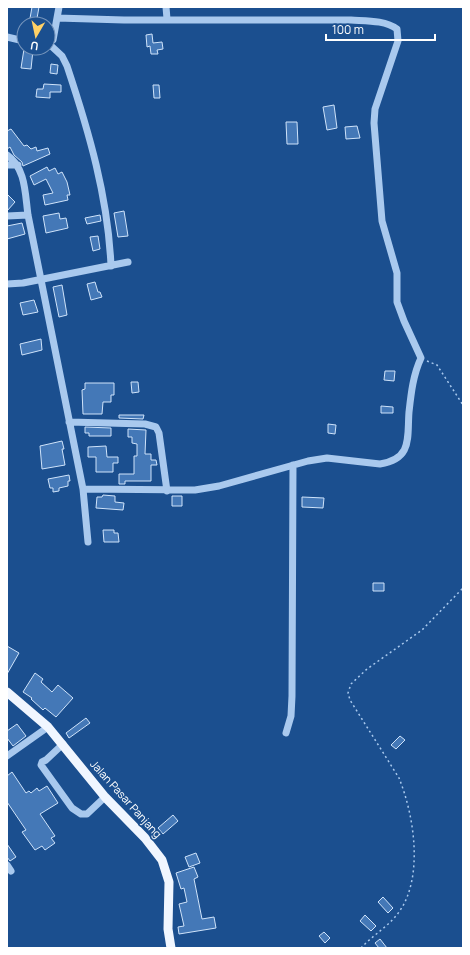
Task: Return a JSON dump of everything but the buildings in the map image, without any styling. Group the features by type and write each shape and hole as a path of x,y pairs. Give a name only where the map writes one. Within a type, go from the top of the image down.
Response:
{"main road":[{"name":"Jalan Pasar Panjang","path":"7,692 48,727 105,798 145,838 164,865 169,882 168,929 171,948"}],"street":[{"path":"56,24 59,7"},
{"path":"166,7 167,19"},
{"path":"57,18 124,20 351,20 392,25 397,29 398,41 375,109 374,133 382,221 396,273 397,302 401,315 421,358 413,379 409,412 408,443 402,454 389,463 380,464 327,458 294,465 219,486 195,490 167,491 84,489"},
{"path":"56,50 62,56 66,66 96,159 106,211 111,266"},
{"path":"7,155 18,165 22,178 69,422 84,489 88,542"},
{"path":"7,165 18,165"},
{"path":"7,216 28,215"},
{"path":"7,284 128,262"},
{"path":"69,422 145,424 156,427 167,491"},
{"path":"286,732 291,716 292,696 294,465"},
{"path":"7,756 48,727"},
{"path":"63,744 42,762 41,765 72,808 80,814 87,814 105,798"}],"path":[{"path":"421,358 437,365 463,406"},
{"path":"361,948 400,910 412,878 414,861 409,809 405,791 399,778 350,700 348,693 350,686 367,669 422,630 463,588"}]}
